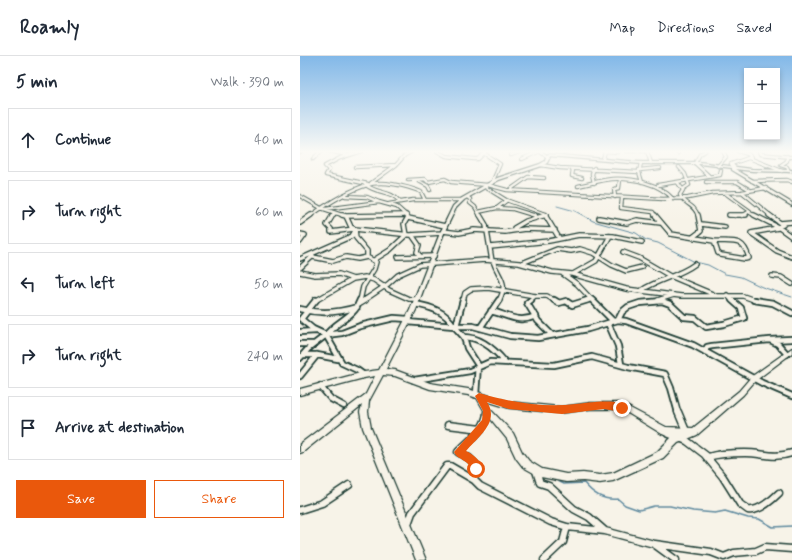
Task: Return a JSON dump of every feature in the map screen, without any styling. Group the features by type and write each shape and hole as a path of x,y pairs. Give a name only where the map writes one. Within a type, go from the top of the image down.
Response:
{"street":[{"path":"327,175 326,176 368,184 393,184 406,186 421,192 425,200"},
{"path":"300,223 322,209 328,202 345,196 382,175"},
{"path":"488,185 494,175"},
{"path":"421,560 367,428 364,412 368,396 416,302 443,230 454,207 465,198 510,175"},
{"path":"573,175 573,177 582,178"},
{"path":"592,175 594,183"},
{"path":"640,175 642,182"},
{"path":"680,198 683,189 689,185 684,175"},
{"path":"657,186 720,175"},
{"path":"743,175 791,203"},
{"path":"709,176 715,182"},
{"path":"510,190 528,177 544,178"},
{"path":"408,180 425,178 428,182 446,180 451,182 488,185 510,190 622,198 680,198 742,192 766,188"},
{"path":"417,180 428,186 430,190"},
{"path":"578,186 609,180 642,182 657,186 673,198"},
{"path":"615,197 614,190 619,188 620,180"},
{"path":"752,181 787,180 792,182"},
{"path":"706,182 737,182 750,190"},
{"path":"678,183 683,189"},
{"path":"368,184 373,191 387,192 400,202"},
{"path":"488,185 494,195 506,201 531,210 545,213 559,238"},
{"path":"742,192 758,207 783,226 751,233 781,253 792,257"},
{"path":"725,193 738,201 749,210 750,213 778,227 792,237"},
{"path":"300,196 322,209 346,216 407,217"},
{"path":"345,196 363,196 371,198 397,207 400,212 407,217 443,230 460,233 473,230 505,232 514,230 555,230"},
{"path":"622,198 621,208 652,211 670,234 714,241 739,242 746,248 749,258 745,259 721,255 718,253 714,241"},
{"path":"680,198 695,208 701,231 695,234 694,238"},
{"path":"388,204 425,200 470,199 470,203 475,207 486,225 492,261 495,269 503,281 503,290 480,328"},
{"path":"497,208 506,201"},
{"path":"322,209 379,202"},
{"path":"397,207 400,202"},
{"path":"478,212 497,208 521,211 536,215 536,218"},
{"path":"335,213 327,225 331,229 331,232 355,230 412,235 443,230"},
{"path":"729,215 743,216 750,213"},
{"path":"514,230 515,227 526,221 546,215"},
{"path":"346,216 349,224 355,230 356,238 367,251 367,257"},
{"path":"406,235 404,224 407,217"},
{"path":"599,218 627,223 637,220 661,223"},
{"path":"780,223 792,222"},
{"path":"700,224 725,227"},
{"path":"300,259 352,236 355,230"},
{"path":"300,234 305,235 300,242"},
{"path":"374,260 390,250 406,235"},
{"path":"412,235 419,244 417,252 420,256"},
{"path":"490,247 576,235 610,236 642,242"},
{"path":"572,274 594,263 610,236"},
{"path":"522,263 559,249 571,251 582,250 599,256 612,265 627,271 642,267"},
{"path":"300,268 313,257 317,251"},
{"path":"623,252 636,256 670,276 717,295"},
{"path":"398,257 434,256"},
{"path":"313,257 333,261 346,257 358,259 367,257 376,262 369,279 363,287 359,305"},
{"path":"302,356 326,335 330,329 344,320 359,305 404,271 420,265 431,263 492,261 522,263 552,272 572,274 622,288 674,295 743,296 757,301 773,303 792,313"},
{"path":"642,290 650,284 689,269 695,264"},
{"path":"300,272 314,275 339,274 353,279 374,280 383,288 416,302 433,307 451,321 464,337 466,348 472,355 479,368 477,396 510,436 522,460 536,471 566,478 584,477 607,479 632,469 660,455 670,444 691,432 741,394 753,379 790,352 768,340"},
{"path":"560,273 575,281 599,309 613,321 621,364"},
{"path":"772,276 781,277 792,284"},
{"path":"353,279 322,295 301,319 326,335 342,333 360,326 394,318 480,328 515,336 538,338 552,334 584,330 613,321 630,322 688,343 721,362 738,369 753,379 792,396"},
{"path":"455,326 460,306 467,291 488,288 535,296 549,296 559,302 566,301 572,305 591,299"},
{"path":"653,302 674,295"},
{"path":"613,321 623,310 628,307 640,303 653,302 668,302 684,317 695,318 704,326 708,327 744,318 741,308 727,295"},
{"path":"535,296 527,303 540,322 552,334"},
{"path":"300,309 309,311 339,312 359,305"},
{"path":"491,312 504,313 521,321 528,320 536,316"},
{"path":"300,332 311,332 316,330"},
{"path":"326,335 338,359 344,365 355,368 364,375"},
{"path":"464,337 475,338 492,347 505,362"},
{"path":"705,352 707,348 713,345 792,339"},
{"path":"300,344 314,344"},
{"path":"302,356 316,355 338,359"},
{"path":"300,376 316,355"},
{"path":"412,380 459,373 479,368 490,362 554,365 592,357 665,374 682,426 691,432"},
{"path":"300,392 364,375 394,373 430,386 460,390 509,405 562,410 604,405 618,406 694,446 704,455 724,479 734,497 752,511 771,502 779,493"},
{"path":"320,386 331,399 344,406"},
{"path":"300,449 368,396"},
{"path":"474,480 476,465 469,458 458,452 486,422 487,410"},
{"path":"448,425 455,428 481,428"},
{"path":"665,432 691,432"},
{"path":"704,455 711,456 718,454 751,453 780,457 792,453"},
{"path":"408,527 412,513 447,466 450,466 486,489 551,522 567,527 605,531 654,544 711,552 724,557 734,553 756,551 765,547 792,549"},
{"path":"536,471 540,483 557,492 574,508 589,516 605,531"},
{"path":"300,510 322,502 349,485"},
{"path":"544,560 561,546 566,536 567,527"},
{"path":"654,544 676,560"},
{"path":"711,552 723,560"}],"waterway":[{"path":"557,206 575,211 593,221 636,233 646,240 658,243 695,262 708,265 725,274 741,277 762,287 792,297"},
{"path":"556,480 564,484 584,483 603,498 618,499 625,505 639,510 654,506 670,506 693,511 715,513 725,511 748,518 759,519 773,527 792,526"}],"route":[{"path":"476,469 476,465 469,458 458,452 462,446 468,443 483,427 486,422 488,415 487,410 479,396 509,405 562,410 604,405 618,406 622,408"}]}
